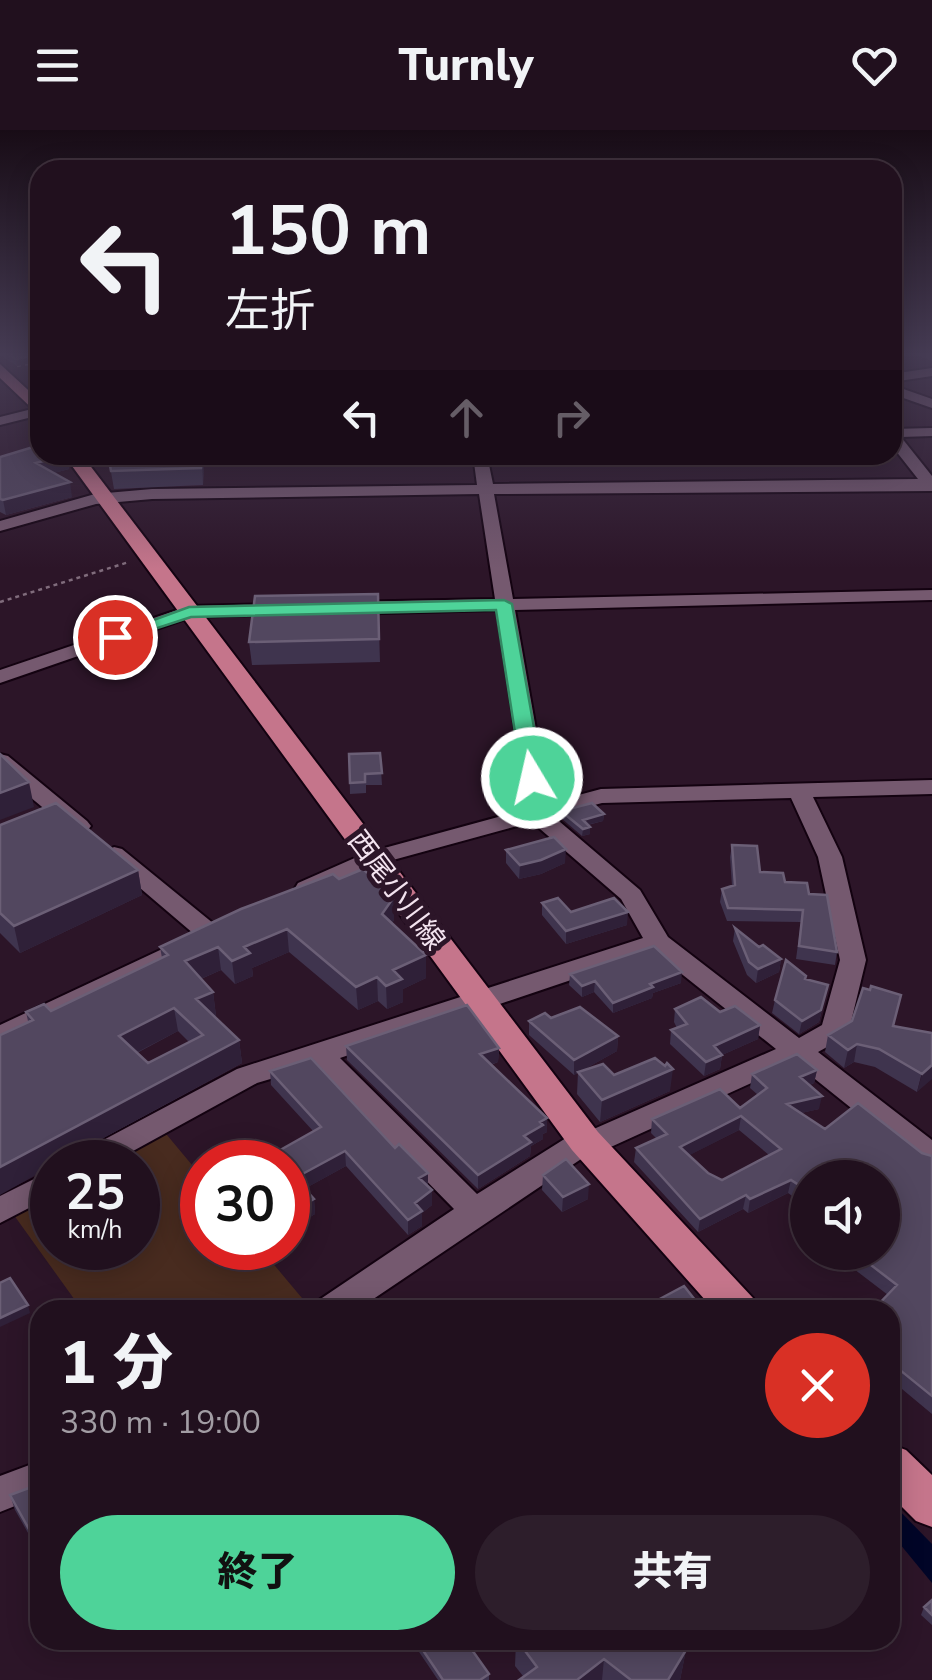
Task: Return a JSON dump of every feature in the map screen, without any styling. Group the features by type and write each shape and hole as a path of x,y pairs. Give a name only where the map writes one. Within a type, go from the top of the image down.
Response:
{"main road":[{"name":"西尾小川線","path":"79,465 585,1141 730,1300"}],"street":[{"path":"902,434 932,432"},
{"path":"902,448 931,484"},
{"path":"482,465 538,813 631,896 658,942 932,1156"},
{"path":"0,526 104,498 152,494 931,484"},
{"path":"0,658 9,674 189,612 932,595"},
{"path":"0,761 219,930 0,1036"},
{"path":"281,900 374,858 614,794 932,787"},
{"path":"346,1300 585,1141 602,1138 797,1051 835,1030 852,960 830,857 799,791"},
{"path":"129,1140 247,1076 658,942"},
{"path":"320,1055 475,1211"},
{"path":"0,1210 30,1194"},
{"path":"0,1494 30,1482"}],"path":[{"path":"0,602 148,557"}],"shaded area":[{"path":"162,1129 180,1151 180,1270 278,1270 304,1300 75,1300 53,1270 160,1270 160,1140 141,1140"},
{"path":"30,1200 30,1237 11,1211"}],"water":[{"path":"900,1511 932,1544 932,1583 900,1544"}],"building":[{"path":"30,448 30,465 40,465 70,482 0,499 0,457"},
{"path":"110,465 201,465 201,468 111,471"},
{"path":"378,594 379,639 249,642 255,596"},
{"path":"380,753 382,773 365,774 365,782 350,783 349,754"},
{"path":"0,754 29,782 0,793"},
{"path":"56,803 138,870 14,926 0,913 0,825"},
{"path":"592,803 604,814 583,820 590,827 583,829 561,811"},
{"path":"554,837 566,849 541,860 520,865 506,850"},
{"path":"732,845 757,846 760,872 783,873 785,882 807,883 809,894 827,895 837,952 799,946 803,910 728,908 722,889 735,885"},
{"path":"363,869 394,897 382,914 426,955 393,970 402,979 386,986 377,977 356,987 287,929 244,947 250,953 232,961 218,947 185,961 213,992 196,999 239,1040 51,1140 30,1140 30,1151 0,1167 0,1035 33,1020 26,1012 44,1004 51,1011 168,955 160,947 241,909 333,874 339,879","holes":["174,1008 203,1035 148,1063 119,1036"]},
{"path":"558,898 571,912 614,898 628,912 566,931 542,903"},
{"path":"735,928 781,959 758,969 749,962"},
{"path":"654,946 682,972 613,1003 595,981 582,986 570,974"},
{"path":"786,960 805,979 828,985 821,1010 802,1021 775,1000"},
{"path":"871,986 901,995 893,1026 932,1033 932,1065 922,1074 879,1049 857,1044 848,1050 828,1035 852,1021 863,988 870,990"},
{"path":"701,997 720,1012 735,1006 760,1025 714,1046 722,1055 706,1062 671,1030 687,1024 675,1009"},
{"path":"467,1005 499,1048 480,1054 547,1118 540,1122 543,1125 524,1136 531,1142 478,1175 346,1046"},
{"path":"580,1007 618,1036 574,1060 529,1021 545,1013 551,1018"},
{"path":"797,1054 817,1070 800,1077 822,1096 787,1104 825,1129 858,1103 922,1153 932,1156 932,1396 900,1370 900,1300 883,1300 897,1285 877,1270 900,1270 900,1160 790,1160 790,1180 750,1199 746,1195 700,1219 636,1148 667,1134 652,1119 720,1089 740,1108 767,1088 752,1074","holes":["741,1116 781,1149 722,1180 708,1173 680,1147"]},
{"path":"311,1058 395,1148 399,1144 428,1173 419,1178 432,1190 415,1203 422,1211 408,1220 345,1151 310,1170 310,1140 298,1140 321,1127 270,1071"},
{"path":"655,1058 673,1069 602,1100 578,1072 603,1064 614,1075"},
{"path":"566,1159 589,1184 563,1197 543,1175"},
{"path":"10,1278 28,1305 0,1318 0,1283"},
{"path":"684,1286 695,1300 658,1300"},
{"path":"30,1488 30,1531 10,1495"},
{"path":"423,1650 472,1650 489,1674 480,1680 443,1680"},
{"path":"524,1650 686,1650 668,1680 631,1680 604,1659 577,1680 519,1680 537,1667"}],"route":[{"path":"115,637 189,612 504,604 532,778"}]}
